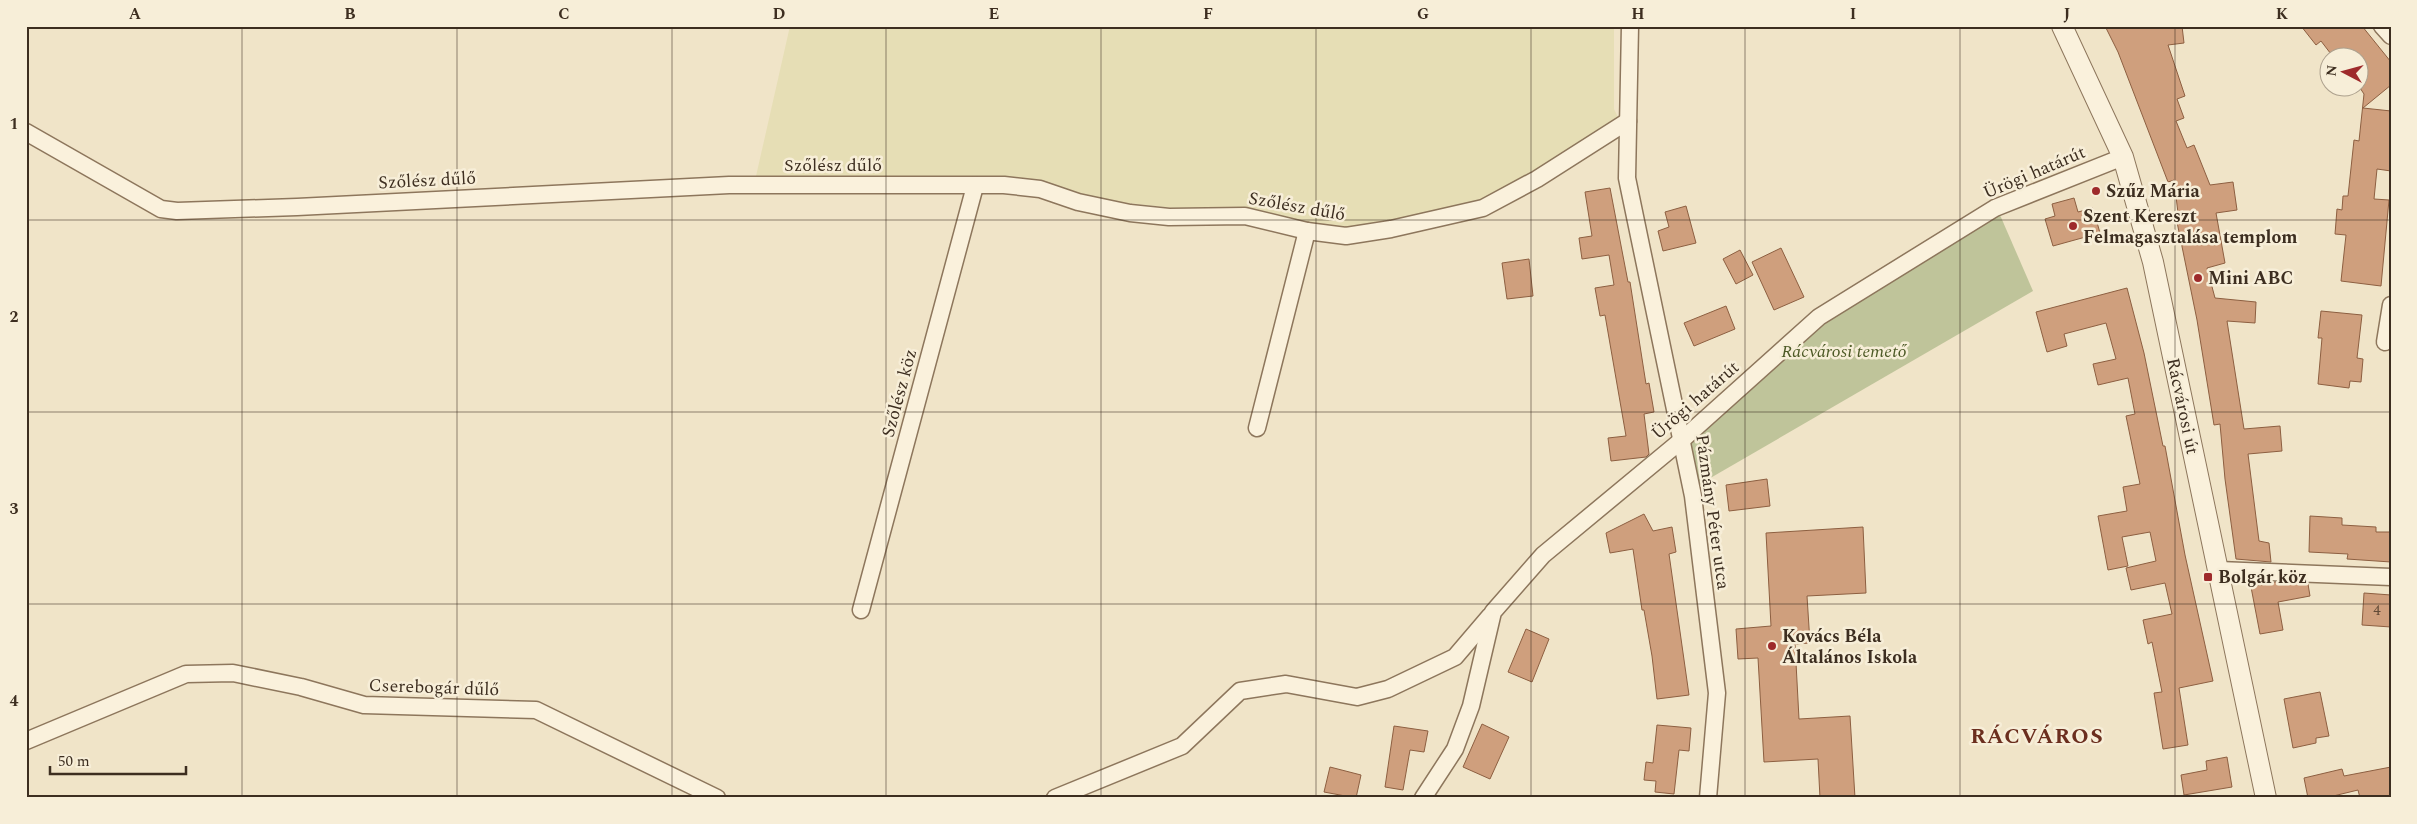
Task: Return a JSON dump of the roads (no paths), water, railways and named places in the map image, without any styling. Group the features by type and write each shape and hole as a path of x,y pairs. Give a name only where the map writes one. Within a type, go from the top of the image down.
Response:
{"street":[{"name":"Pázmány Péter utca","path":"1630,26 1627,178 1683,439 1693,496 1717,693 1708,798"},
{"name":"Rácvárosi út","path":"2062,26 2123,157 2153,262 2266,798"},
{"path":"2382,26 2391,36"},
{"name":"Szőlész dűlő","path":"26,132 161,209 177,211 297,207 729,185 1004,185 1040,189 1078,202 1130,213 1169,217 1245,216 1307,231 1346,236 1391,229 1484,208 1537,179 1628,121"},
{"name":"Ürögi határút","path":"1423,798 1455,749 1471,706 1493,612 1542,555 1683,439 1819,317 1995,208 2123,157"},
{"name":"Szőlész köz","path":"861,610 975,186"},
{"path":"1257,428 1307,231"},
{"path":"2385,342 2391,305"},
{"path":"2219,570 2391,577"},
{"path":"1055,798 1182,746 1240,691 1286,684 1357,697 1388,689 1455,657 1493,612"},
{"name":"Cserebogár dűlő","path":"26,741 186,674 233,673 301,687 364,705 536,710 717,798"}],"place":[{"name":"Szűz Mária","path":"2096,191"},
{"name":"Szent Kereszt Felmagasztalása templom","path":"2073,226"},
{"name":"Mini ABC","path":"2198,278"},
{"name":"Bolgár köz","path":"2208,577"},
{"name":"Kovács Béla Általános Iskola","path":"1772,646"}],"district":[{"name":"RÁCVÁROS","path":"2037,735"}],"park label":[{"name":"Rácvárosi temető","path":"1844,351"}]}
